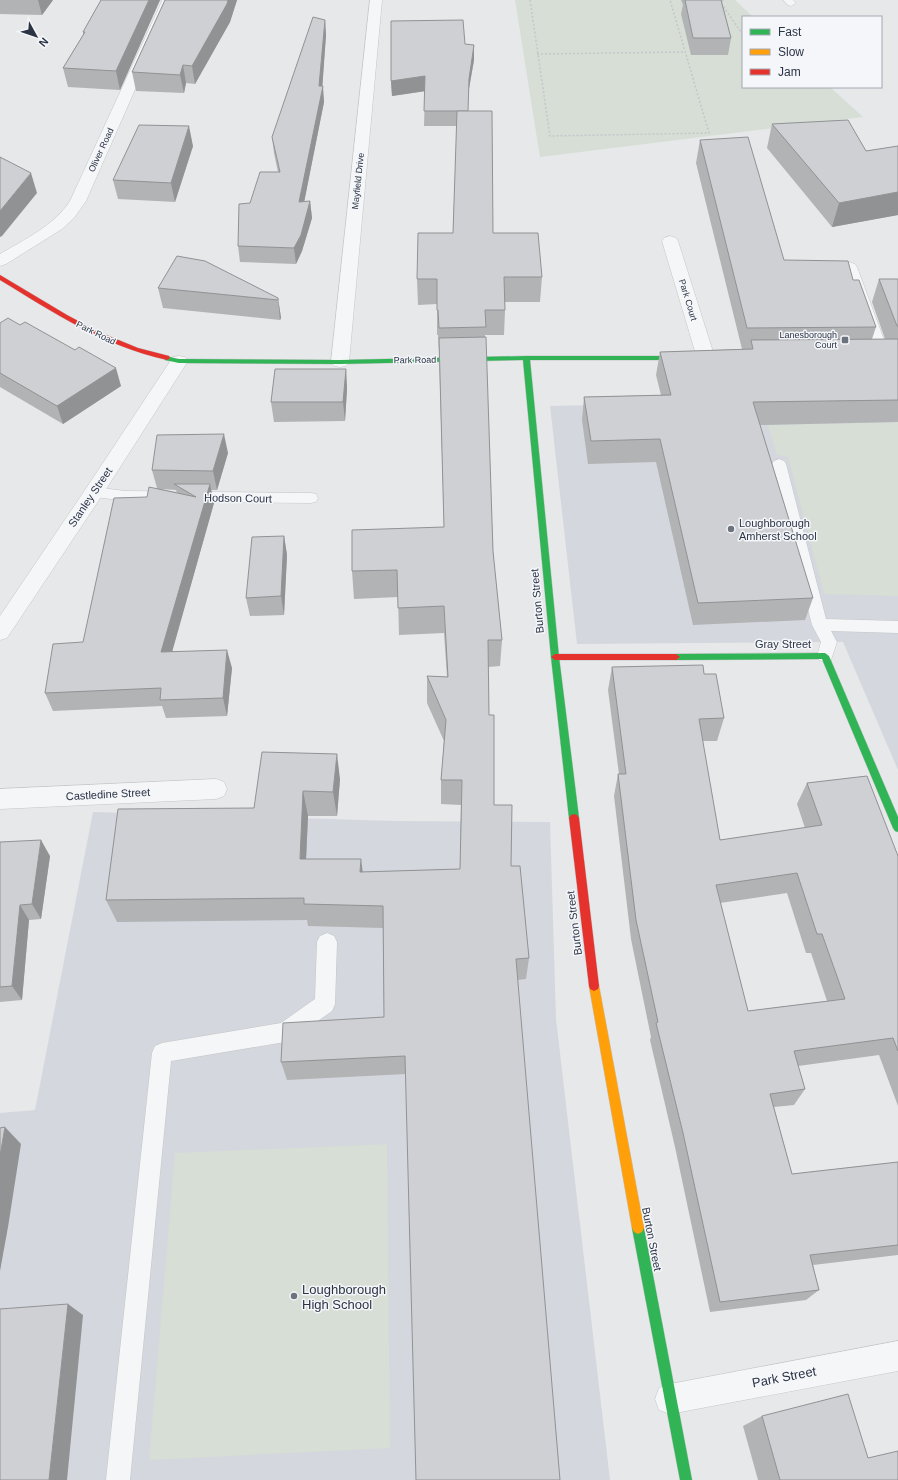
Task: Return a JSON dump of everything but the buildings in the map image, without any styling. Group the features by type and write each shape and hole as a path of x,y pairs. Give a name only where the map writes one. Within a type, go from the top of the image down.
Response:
{"street":[{"name":"Mayfield Drive","path":"340,362 376,0"},
{"name":"Oliver Road","path":"0,262 57,226 69,215 81,194 167,4"},
{"name":"Park Court","path":"670,241 710,358"},
{"path":"849,267 882,356"},
{"name":"Park Road","path":"0,277 86,329 117,343 145,353 179,361 340,362 526,358 710,358"},
{"name":"Burton Street","path":"526,358 555,658 595,999 686,1480"},
{"name":"Stanley Street","path":"0,632 94,492 179,361"},
{"name":"Gray Street","path":"555,658 825,656 898,828"},
{"name":"Castledine Street","path":"0,799 216,789"},
{"name":"Park Street","path":"670,1399 898,1356"}],"lane":[{"path":"779,464 820,625 829,642 825,656"},
{"name":"Hodson Court","path":"94,492 125,496 311,498"},
{"path":"820,625 898,627"},
{"path":"118,1480 162,1053 285,1032 325,1004 327,942"}],"path":[{"path":"530,0 550,136 709,133 670,0"},
{"path":"723,0 721,3 742,34"},
{"path":"537,54 685,52"}],"shaded area":[{"path":"515,0 735,0 752,16 742,16 742,88 831,88 863,117 540,157"},
{"name":"Loughborough Amherst School","path":"898,367 898,770 843,642 577,644 550,406 645,404"},
{"path":"898,422 898,596 824,594 788,457 777,455 768,425"},
{"name":"Loughborough High School","path":"93,812 395,821 550,822 556,1019 610,1480 0,1480 0,1113 35,1110"},
{"path":"387,1144 390,1448 149,1460 175,1153"}],"traffic: fast":[{"path":"167,358 179,361 340,362 526,358 689,358"},
{"path":"526,358 555,657 574,818"},
{"path":"676,657 825,656 898,828"},
{"path":"638,1228 686,1480"}],"traffic: slow":[{"path":"594,986 638,1228"}],"traffic: jam":[{"path":"0,277 65,317 96,334 136,350 167,358"},
{"path":"555,657 676,657"},
{"path":"574,818 594,986"}],"place":[{"name":"Lanesborough Court","path":"845,340"},
{"name":"Loughborough Amherst School","path":"731,529"},
{"name":"Loughborough High School","path":"294,1296"}]}
